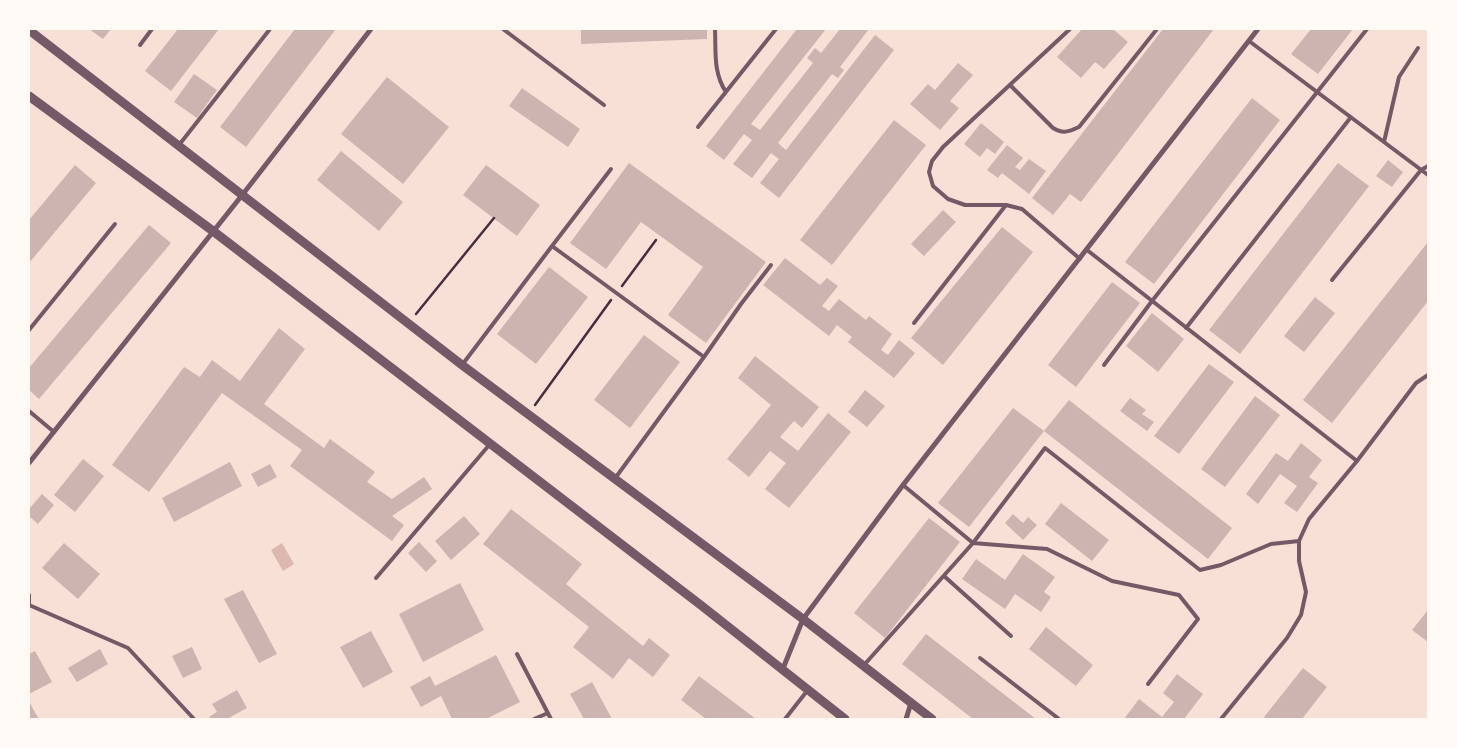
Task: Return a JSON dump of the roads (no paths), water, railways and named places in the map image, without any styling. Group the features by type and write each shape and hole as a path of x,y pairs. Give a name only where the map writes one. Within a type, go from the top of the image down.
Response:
{"street":[{"path":"29,463 243,194 371,29"},
{"path":"782,671 803,619 903,485 1258,29"},
{"path":"29,30 462,364 803,619 932,719"},
{"path":"29,96 213,231 702,606 807,691 845,719"},
{"path":"906,719 910,703"}],"lane":[{"path":"140,45 152,29"},
{"path":"179,145 270,29"},
{"path":"503,29 604,105"},
{"path":"715,29 716,73 726,92"},
{"path":"698,127 776,29"},
{"path":"1070,29 943,147 932,160 929,172 933,186 948,199 965,205 1006,204 1022,209 1080,259"},
{"path":"1010,85 1053,128 1061,132 1069,132 1079,127 1157,29"},
{"path":"1104,365 1152,301 1367,29"},
{"path":"1249,41 1428,175"},
{"path":"1384,142 1399,77 1418,48"},
{"path":"1186,328 1351,117"},
{"path":"1332,280 1421,170 1428,166"},
{"path":"462,364 611,169"},
{"path":"914,323 1006,204"},
{"path":"29,330 115,224"},
{"path":"552,246 704,357"},
{"path":"1087,250 1357,461"},
{"path":"614,479 770,266"},
{"path":"1221,719 1287,638 1301,615 1306,592 1299,561 1300,541 1309,519 1357,461 1416,383 1428,375"},
{"path":"29,411 54,432"},
{"path":"376,578 490,444"},
{"path":"863,666 974,543 1045,448 1200,570 1221,564 1271,544 1300,541"},
{"path":"903,485 974,543 1047,549 1112,581 1179,595 1198,619 1148,684"},
{"path":"944,576 1011,636"},
{"path":"29,595 29,605 128,648 194,719"},
{"path":"517,654 551,719"},
{"path":"980,658 1060,719"},
{"path":"786,719 807,691"},
{"path":"534,719 548,713"}]}
